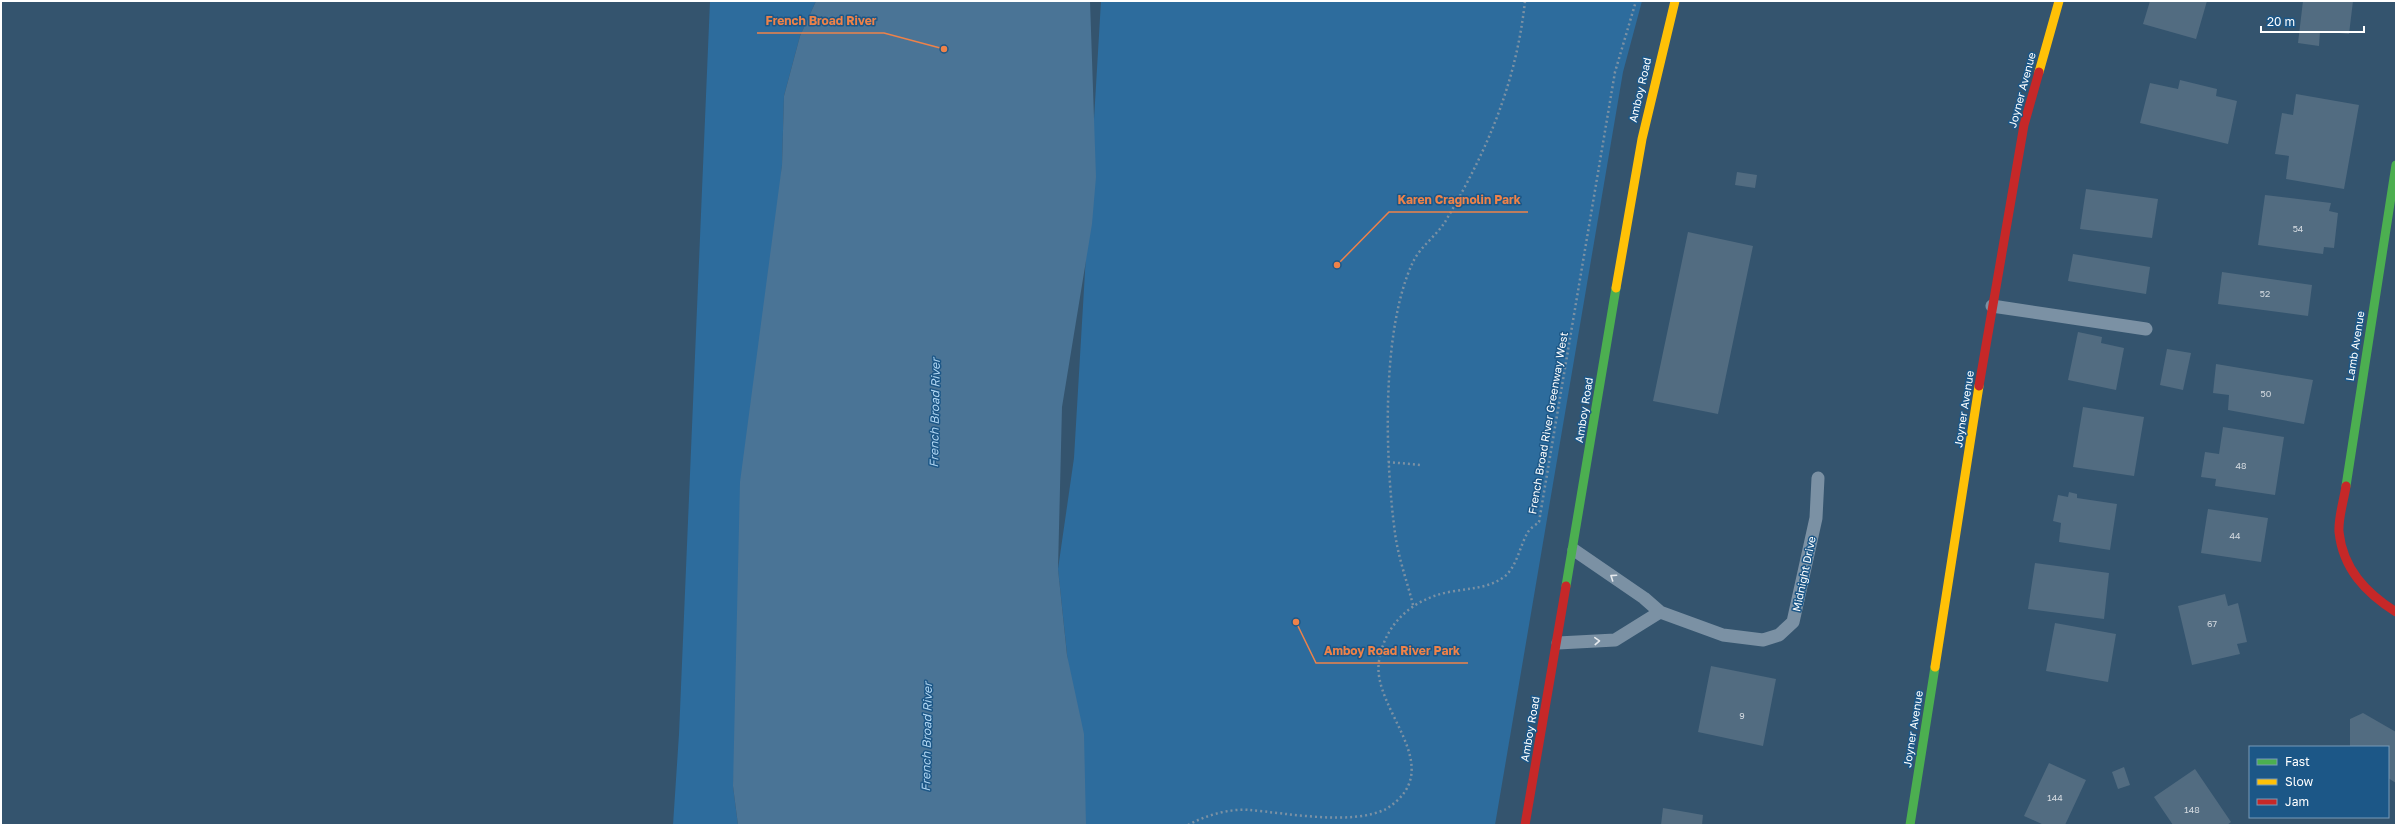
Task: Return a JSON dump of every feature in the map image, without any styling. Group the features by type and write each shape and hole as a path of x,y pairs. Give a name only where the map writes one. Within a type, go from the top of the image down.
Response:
{"street":[{"name":"Amboy Road","path":"1525,825 1574,550 1639,149 1660,55 1675,1"},
{"name":"Joyner Avenue","path":"1910,825 1992,306 2024,125 2059,1"},
{"name":"Lamb Avenue","path":"2396,165 2339,531 2343,556 2362,588 2396,612"}],"lane":[{"path":"1992,306 2146,328"},
{"name":"Midnight Drive","path":"1574,550 1644,598 1660,612 1723,635 1763,640 1780,635 1793,622 1816,518 1818,478"},
{"path":"1558,643 1615,640 1660,612"}],"path":[{"path":"1413,605 1395,535 1388,462 1391,355 1399,300 1413,260 1444,224 1476,165 1506,96 1521,33 1525,1"},
{"name":"French Broad River Greenway West","path":"1188,825 1213,815 1248,810 1311,817 1362,818 1373,815 1394,804 1408,786 1411,754 1384,693 1378,662 1385,640 1394,622 1413,605 1436,595 1488,586 1505,576 1516,560 1529,530 1539,522 1615,72 1636,1"},
{"path":"1388,462 1421,465"}],"shaded area":[{"path":"710,1 816,1 800,36 784,96 782,165 733,786 738,825 673,825 679,734"},
{"path":"1101,1 1642,1 1623,72 1495,825 1085,825 1058,569 1074,458"}],"water":[{"path":"816,1 1090,1 1096,177 1092,224 1062,407 1058,569 1067,655 1084,734 1086,825 738,825 733,786 740,482 782,165 784,96 800,36"}],"building":[{"path":"2150,1 2207,1 2196,39 2143,24"},
{"path":"2303,1 2353,1 2349,34 2320,31 2319,46 2298,43"},
{"path":"2180,80 2217,89 2216,96 2237,101 2228,144 2140,123 2150,83 2178,89"},
{"path":"2296,94 2359,105 2344,189 2286,179 2289,156 2275,154 2282,113 2293,115"},
{"path":"1737,172 1757,175 1755,188 1735,185"},
{"path":"2086,189 2158,199 2152,238 2080,229"},
{"path":"2265,195 2331,203 2329,211 2338,213 2334,248 2324,247 2323,254 2258,245"},
{"path":"1688,232 1753,246 1718,414 1653,401"},
{"path":"2073,254 2150,267 2146,294 2068,281"},
{"path":"2222,272 2312,285 2308,316 2218,304"},
{"path":"2078,332 2102,337 2101,343 2124,348 2116,390 2068,380"},
{"path":"2167,349 2191,353 2183,390 2160,385"},
{"path":"2216,364 2313,380 2304,424 2228,410 2229,395 2213,393"},
{"path":"2083,407 2144,417 2134,476 2073,467"},
{"path":"2223,427 2284,437 2275,495 2215,486 2216,479 2201,477 2205,452 2219,454"},
{"path":"2069,492 2077,494 2077,498 2117,504 2110,550 2059,542 2061,523 2053,521 2058,495 2068,497"},
{"path":"2208,509 2268,518 2261,562 2201,553"},
{"path":"2035,563 2109,573 2104,619 2028,609"},
{"path":"2225,594 2228,606 2238,603 2247,642 2237,644 2240,654 2192,665 2178,606"},
{"path":"2055,623 2116,634 2108,682 2046,671"},
{"path":"1711,666 1776,679 1763,746 1698,732"},
{"path":"2363,713 2396,732 2396,783 2389,779 2389,746 2350,746 2350,719"},
{"path":"2049,763 2086,780 2065,825 2044,825 2024,816"},
{"path":"2124,767 2130,785 2118,789 2112,772"},
{"path":"2195,769 2231,822 2227,825 2173,825 2154,797"},
{"path":"1663,808 1703,815 1702,825 1661,825"}],"traffic: fast":[{"path":"2346,486 2396,165"},
{"path":"1566,586 1616,288"},
{"path":"1910,825 1935,667"}],"traffic: slow":[{"path":"1616,288 1642,139 1675,1"},
{"path":"2039,72 2059,1"},
{"path":"1935,667 1979,386"}],"traffic: jam":[{"path":"1979,386 2024,125 2039,72"},
{"path":"2346,486 2339,527 2341,545 2345,557 2351,569 2366,588 2375,597 2396,612"},
{"path":"1525,825 1566,586"}],"place":[{"name":"French Broad River","path":"944,49"},
{"name":"Karen Cragnolin Park","path":"1337,265"},
{"name":"Amboy Road River Park","path":"1296,622"}]}
